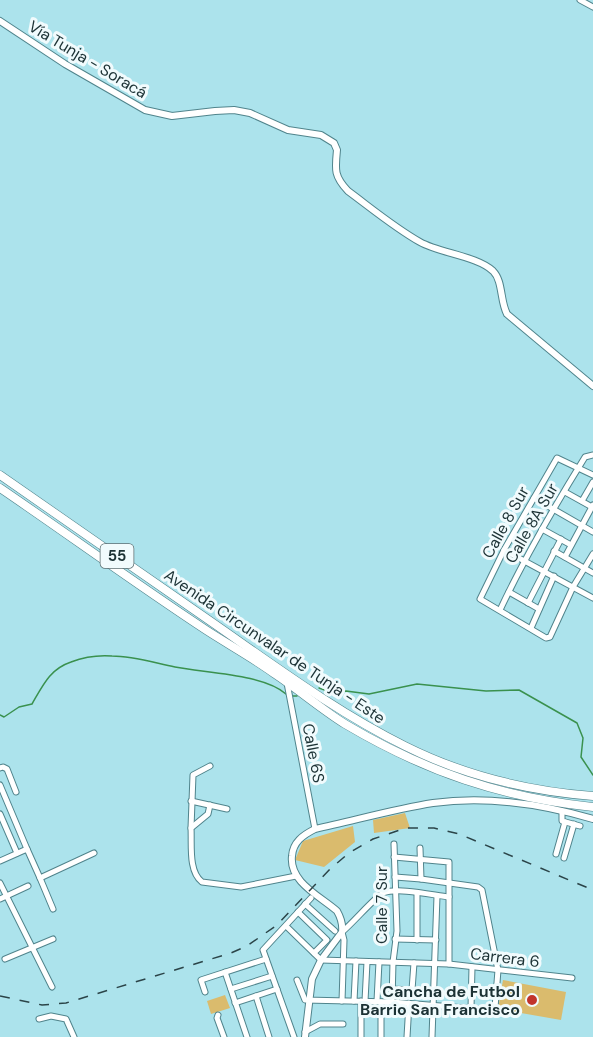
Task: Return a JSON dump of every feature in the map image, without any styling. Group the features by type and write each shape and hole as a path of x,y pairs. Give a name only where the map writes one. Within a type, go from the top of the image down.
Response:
{"highway":[{"name":"Avenida Circunvalar de Tunja - Este","path":"0,475 285,672 356,719 406,747 464,770 513,784 554,793 593,796"},
{"name":"Avenida Circunvalar de Tunja - Este","path":"0,488 343,723 400,754 459,779 510,794 593,807"}],"main road":[{"name":"Vía Tunja - Soracá","path":"0,21 65,64 145,110 172,116 234,110 250,113 288,130 328,138 337,150 335,171 340,182 348,191 421,243 493,271 499,282 501,300 507,314 593,386"},
{"path":"305,1034 312,979 342,923 337,911 296,876 291,859 295,844 300,838 315,829 432,803 484,801 562,811 593,819"}],"street":[{"path":"580,0 593,7"},
{"name":"Calle 8A Sur","path":"500,610 524,560 553,509 585,457 593,455"},
{"name":"Calle 8 Sur","path":"500,610 480,599 504,550 556,459 579,467"},
{"path":"579,467 593,475"},
{"path":"582,501 593,482"},
{"path":"565,492 593,506 565,557"},
{"path":"534,498 593,532"},
{"path":"542,529 571,545"},
{"path":"528,603 561,539"},
{"path":"504,550 593,598"},
{"path":"554,551 593,573"},
{"path":"500,610 546,638 551,636 573,586 593,554"},
{"path":"531,628 555,576"},
{"path":"509,592 539,609"},
{"name":"Calle 6S","path":"287,683 315,829"},
{"path":"210,766 193,775 191,801 195,873 202,882 241,887 296,876"},
{"path":"0,768 7,769 16,792"},
{"path":"0,785 53,909"},
{"path":"191,801 227,809"},
{"path":"191,828 208,814 210,805"},
{"path":"562,811 561,819 577,825 564,858"},
{"path":"0,814 18,853"},
{"path":"556,854 565,822"},
{"name":"Calle 7 Sur","path":"392,1002 393,962 398,931 398,891 395,887 394,844"},
{"path":"420,848 421,879"},
{"path":"0,861 27,849"},
{"path":"40,878 94,853"},
{"path":"394,857 449,862 449,964"},
{"path":"297,980 304,1000 392,1002 489,1010 495,1008 498,970 482,890 478,887 449,882 395,877"},
{"path":"0,883 3,897 52,987"},
{"path":"3,897 28,886"},
{"path":"338,932 382,894 398,891 449,897"},
{"path":"417,893 417,940"},
{"path":"432,1037 437,896"},
{"path":"294,1037 263,950 311,898"},
{"path":"305,904 338,932 344,940 342,1000"},
{"path":"298,912 327,940 314,953"},
{"path":"286,926 321,960"},
{"path":"5,958 53,939"},
{"path":"395,939 436,940"},
{"path":"205,992 201,980 266,958"},
{"name":"Carrera 6","path":"321,960 449,964 572,978"},
{"path":"354,1001 356,961"},
{"path":"361,1037 367,962"},
{"path":"379,962 381,1037"},
{"path":"412,990 414,963"},
{"path":"471,1008 472,967"},
{"path":"225,972 247,1037"},
{"path":"231,989 272,976"},
{"path":"235,1003 277,988"},
{"path":"391,989 434,991"},
{"path":"256,996 269,1037"},
{"path":"407,1037 409,1003"},
{"path":"218,1015 224,1037"},
{"path":"39,1018 51,1016 66,1019 74,1037"},
{"path":"305,1034 320,1024 343,1024"}],"shaded area":[{"path":"405,813 410,828 374,833 373,820"},
{"path":"353,826 355,842 324,867 295,860 303,841"},
{"name":"Cancha de Futbol Barrio San Francisco","path":"503,980 566,992 561,1020 498,1009"},
{"path":"225,995 230,1008 211,1014 207,1001"}],"waterway":[{"path":"0,715 4,717 19,707 32,704 52,673 64,665 97,656 128,657 175,667 249,678 276,687 286,694"},
{"path":"319,688 333,693 346,691 369,694 417,684 486,691 519,690 577,723 583,738 581,757 593,775"},
{"path":"291,696 297,696"}],"railway":[{"path":"0,996 42,1005 66,1003 231,953 247,946 277,925 330,869 349,853 373,839 406,828 434,828 459,834 593,890"}],"place":[{"name":"Cancha de Futbol Barrio San Francisco","path":"532,1000"}]}
